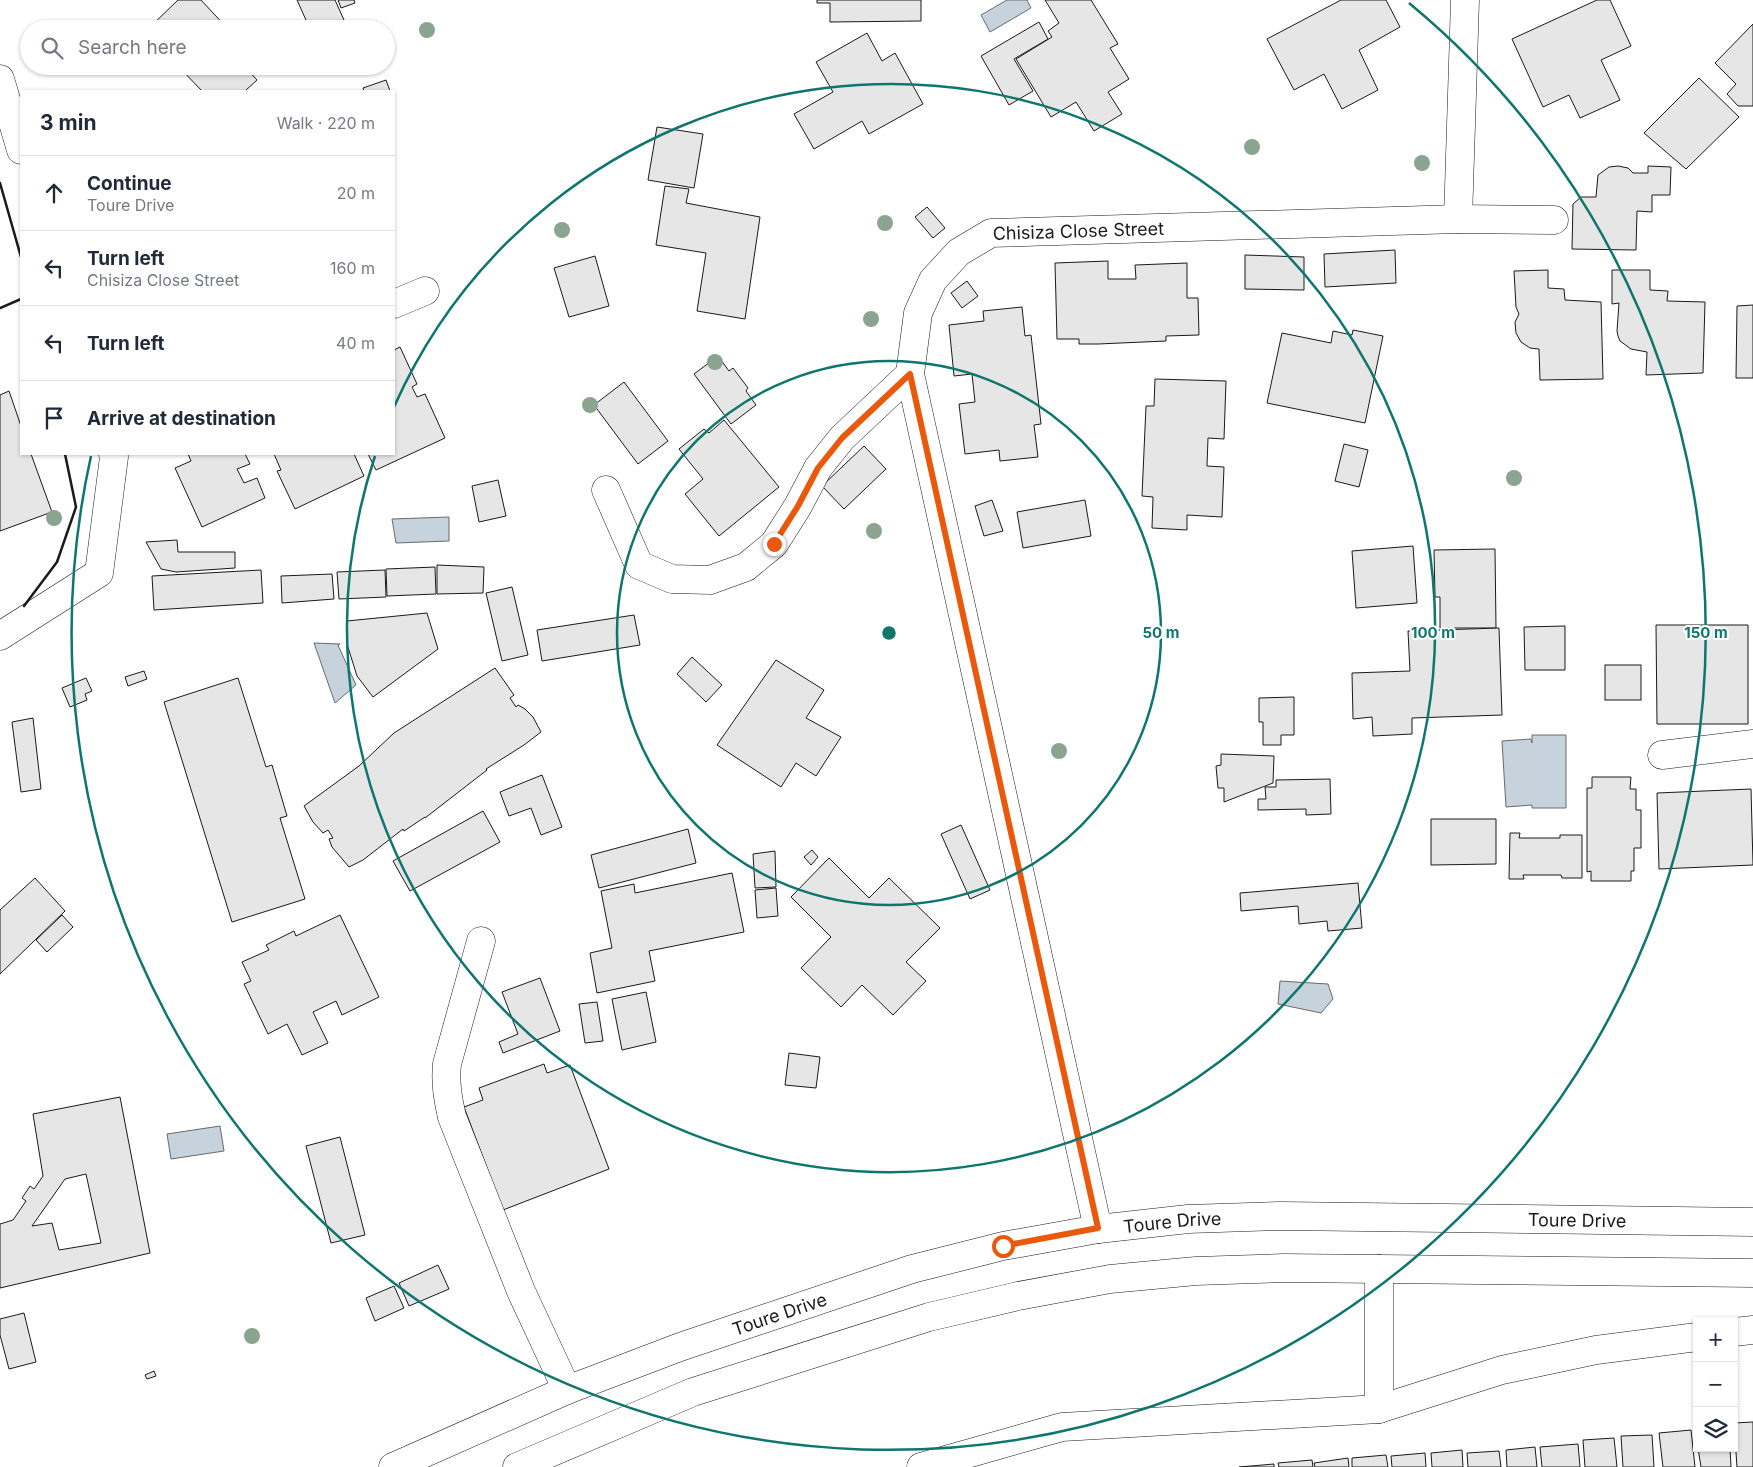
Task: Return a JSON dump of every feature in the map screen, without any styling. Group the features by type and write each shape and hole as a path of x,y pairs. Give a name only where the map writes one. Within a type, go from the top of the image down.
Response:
{"main road":[{"path":"1458,219 1465,0"},
{"path":"0,79 20,147"},
{"name":"Chisiza Close Street","path":"1098,1228 910,374 918,313 933,280 959,252 990,233 1458,219 1554,220"},
{"path":"395,304 424,291"},
{"path":"606,490 640,564 672,579 710,580 746,567 774,544 798,506 818,468 842,438 910,374"},
{"path":"0,636 99,573 114,458 112,455"},
{"path":"1662,755 1753,744"},
{"path":"482,941 447,1064 446,1078 449,1104 452,1118 521,1291 567,1390"},
{"name":"Toure Drive","path":"393,1467 567,1390 680,1347 912,1269 1003,1246 1098,1228 1188,1220 1282,1216 1753,1222"},
{"path":"517,1467 693,1392 929,1317 1018,1296 1110,1279 1196,1271 1284,1268 1753,1272"},
{"path":"1379,1269 1379,1409"},
{"path":"1738,1332 1753,1330"},
{"path":"921,1467 1062,1427 1379,1409 1502,1370 1596,1350 1693,1338"}],"shaded area":[{"path":"1007,0 1027,0 1031,8 990,32 981,15"},
{"path":"449,517 449,541 396,543 392,519"},
{"path":"314,643 340,644 338,645 356,685 335,703"},
{"path":"1532,735 1566,735 1566,808 1532,808 1532,805 1506,807 1502,741 1531,739 1532,743"},
{"path":"1280,981 1328,984 1333,999 1321,1013 1278,1004"},
{"path":"220,1126 224,1151 171,1159 167,1134"}],"building":[{"path":"178,0 201,0 220,20 157,20"},
{"path":"297,0 335,0 344,20 306,20"},
{"path":"338,0 354,0 355,3 341,8"},
{"path":"817,0 921,0 921,21 830,22 830,3 817,3"},
{"path":"1045,0 1091,0 1118,44 1110,48 1129,79 1108,92 1122,114 1094,131 1076,102 1051,117 1016,59 1052,37 1048,31 1059,23"},
{"path":"1341,0 1386,0 1400,27 1359,50 1378,90 1342,109 1324,74 1294,90 1267,39"},
{"path":"1597,0 1610,0 1631,46 1601,60 1620,100 1580,118 1569,95 1543,107 1512,39"},
{"path":"1039,22 1048,39 1014,59 1033,91 1009,105 981,56"},
{"path":"1753,24 1753,106 1738,106 1727,94 1736,84 1715,63"},
{"path":"867,33 882,61 895,53 923,104 869,134 862,121 814,149 794,114 833,92 816,62"},
{"path":"187,75 252,75 257,80 246,90 201,90"},
{"path":"1699,78 1739,117 1686,169 1644,133"},
{"path":"386,80 390,90 364,90 363,88"},
{"path":"657,127 703,134 694,188 648,180"},
{"path":"1648,166 1671,167 1670,195 1652,195 1652,212 1637,211 1636,250 1572,249 1573,204 1581,197 1596,197 1598,175 1609,167 1628,168 1633,173 1648,173"},
{"path":"665,186 689,189 686,203 760,217 745,319 697,311 706,253 656,245"},
{"path":"927,207 945,228 933,238 915,217"},
{"path":"1395,250 1396,283 1325,287 1324,254"},
{"path":"1245,255 1304,257 1304,290 1245,289"},
{"path":"595,256 609,306 569,317 554,268"},
{"path":"1108,261 1108,279 1136,279 1135,265 1187,263 1187,298 1198,298 1199,335 1166,336 1166,341 1098,344 1079,344 1079,339 1057,339 1055,263"},
{"path":"1548,270 1548,288 1564,289 1565,300 1601,302 1603,379 1540,380 1539,349 1530,348 1521,342 1516,333 1515,322 1519,314 1516,307 1514,271"},
{"path":"1612,270 1650,270 1650,290 1668,291 1667,301 1705,302 1703,373 1646,375 1647,352 1631,349 1620,341 1618,336 1619,303 1612,304"},
{"path":"967,281 978,296 962,308 951,293"},
{"path":"1753,305 1753,378 1736,378 1737,306"},
{"path":"1022,307 1025,336 1031,335 1041,424 1034,425 1038,457 1000,461 999,450 965,454 959,404 975,402 972,374 954,376 949,325 984,321 983,311"},
{"path":"1353,330 1383,336 1365,423 1267,403 1282,333 1331,343 1333,331 1352,335"},
{"path":"400,347 417,384 412,387 417,397 425,394 445,438 376,470 368,455 395,455 395,350"},
{"path":"718,356 729,371 733,368 748,388 746,391 756,405 731,424 694,374"},
{"path":"1155,379 1226,381 1224,439 1208,438 1207,466 1224,467 1222,517 1187,515 1187,530 1152,528 1153,497 1142,496 1146,406 1154,406"},
{"path":"624,382 668,441 638,464 594,405"},
{"path":"9,391 20,423 20,455 31,455 52,512 0,531 0,395"},
{"path":"724,420 779,487 719,536 685,494 703,479 679,449 704,429 709,433"},
{"path":"1344,444 1368,450 1359,487 1335,481"},
{"path":"864,446 886,469 844,509 822,486"},
{"path":"188,455 246,455 250,464 237,469 244,483 257,478 265,498 202,527 175,468 191,461"},
{"path":"274,455 354,455 364,476 295,509 277,471 281,470"},
{"path":"498,480 506,516 479,522 472,486"},
{"path":"992,500 1003,531 984,536 975,506"},
{"path":"1085,500 1091,536 1023,548 1017,512"},
{"path":"177,540 178,552 235,552 235,568 176,572 161,569 146,542"},
{"path":"1413,546 1417,603 1356,608 1352,551"},
{"path":"1495,549 1496,628 1440,628 1440,597 1435,597 1434,550"},
{"path":"437,565 484,567 483,593 437,594"},
{"path":"435,567 436,594 387,596 386,569"},
{"path":"261,570 263,603 154,610 152,576"},
{"path":"385,570 386,597 339,599 337,572"},
{"path":"332,574 334,599 282,603 281,576"},
{"path":"512,587 528,655 502,661 486,593"},
{"path":"427,613 438,649 373,697 357,676 347,644 347,621"},
{"path":"634,615 640,645 542,661 537,630"},
{"path":"1656,625 1748,625 1748,724 1657,724"},
{"path":"1565,626 1565,670 1525,670 1524,627"},
{"path":"1499,628 1502,715 1412,718 1412,734 1373,736 1372,717 1353,719 1352,673 1410,671 1408,631"},
{"path":"692,657 722,685 706,702 677,674"},
{"path":"776,660 824,690 806,718 841,737 816,776 796,763 781,787 717,745"},
{"path":"1605,665 1641,665 1641,700 1605,700"},
{"path":"495,668 514,695 510,698 516,707 518,705 525,709 533,717 541,732 486,769 425,818 404,831 403,829 363,860 349,867 332,847 329,839 333,838 328,830 323,833 313,822 304,806 359,766 394,733"},
{"path":"144,671 147,679 128,686 125,677"},
{"path":"86,678 92,691 85,694 87,700 70,707 62,688"},
{"path":"238,678 266,767 272,765 287,816 280,818 305,899 232,922 164,702"},
{"path":"1294,697 1294,735 1281,735 1281,745 1263,745 1263,722 1259,722 1259,698"},
{"path":"33,718 41,789 21,792 12,722"},
{"path":"1221,754 1274,756 1273,783 1224,802 1224,788 1218,788 1216,766 1221,765"},
{"path":"542,775 562,827 541,835 531,808 509,816 500,792"},
{"path":"1592,777 1631,777 1630,789 1636,789 1636,810 1641,810 1641,848 1634,848 1634,871 1631,871 1631,881 1591,881 1591,871 1587,872 1587,788 1592,788"},
{"path":"1330,779 1331,814 1306,815 1306,809 1258,810 1258,799 1266,799 1265,787 1276,787 1276,780"},
{"path":"1751,789 1753,865 1659,869 1657,793"},
{"path":"483,811 500,842 410,891 393,861"},
{"path":"1431,819 1496,819 1496,864 1431,865"},
{"path":"961,825 990,890 970,899 941,834"},
{"path":"688,829 696,863 599,888 591,855"},
{"path":"1510,833 1520,833 1519,838 1560,838 1560,835 1582,835 1582,878 1562,878 1561,875 1523,875 1524,879 1509,879"},
{"path":"812,850 818,857 811,865 804,857"},
{"path":"775,851 776,887 755,888 753,854"},
{"path":"829,858 869,898 889,878 940,928 906,962 926,981 893,1015 862,985 841,1007 801,968 831,937 791,897"},
{"path":"732,873 744,932 649,951 655,981 597,993 590,953 612,948 601,891 634,884 635,893"},
{"path":"35,878 65,911 0,974 0,910"},
{"path":"1358,883 1362,928 1328,931 1327,921 1299,924 1298,906 1241,911 1240,893"},
{"path":"776,888 778,916 757,918 755,890"},
{"path":"62,915 73,927 47,952 36,940"},
{"path":"340,915 379,997 342,1015 336,1001 313,1012 328,1043 302,1055 287,1024 268,1034 244,984 251,981 242,962 269,950 266,945 294,931 296,936"},
{"path":"540,978 560,1031 503,1053 499,1042 518,1034 502,992"},
{"path":"646,992 656,1042 622,1050 612,999"},
{"path":"597,1002 603,1041 585,1043 579,1004"},
{"path":"789,1053 820,1057 816,1088 785,1085"},
{"path":"544,1064 547,1073 570,1065 609,1169 503,1210 464,1107 483,1100 479,1088"},
{"path":"120,1097 150,1253 0,1288 0,1224 13,1220 26,1201 22,1198 30,1186 34,1189 43,1176 33,1114","holes":["86,1174 101,1243 59,1250 52,1223 32,1226 65,1179"]},
{"path":"340,1137 365,1235 331,1243 306,1146"},
{"path":"438,1265 449,1289 409,1306 399,1283"},
{"path":"394,1286 404,1308 375,1321 366,1298"},
{"path":"24,1313 36,1362 9,1369 0,1335 0,1319"},
{"path":"154,1371 156,1376 147,1379 145,1375"},
{"path":"1753,1422 1753,1467 1737,1467 1738,1423"},
{"path":"1691,1430 1695,1467 1663,1467 1659,1433"},
{"path":"1652,1435 1654,1467 1623,1467 1621,1436"},
{"path":"1614,1438 1617,1467 1585,1467 1583,1440"},
{"path":"1578,1444 1580,1467 1542,1467 1540,1447"},
{"path":"1535,1447 1537,1467 1507,1467 1506,1450"},
{"path":"1462,1450 1463,1467 1432,1467 1431,1453"},
{"path":"1499,1451 1501,1467 1468,1467 1467,1453"},
{"path":"1699,1452 1730,1452 1731,1467 1701,1467"},
{"path":"1425,1453 1426,1467 1392,1467 1391,1456"},
{"path":"1386,1455 1388,1467 1352,1467 1352,1458"},
{"path":"1348,1458 1349,1467 1315,1467 1314,1463"},
{"path":"1312,1460 1313,1467 1279,1467 1278,1463"},
{"path":"1274,1464 1274,1467 1239,1467"}],"wall":[{"path":"0,183 20,253"},
{"path":"0,308 20,299"},
{"path":"24,606 57,562 76,507 65,455"}],"route":[{"path":"774,544 798,506 818,468 842,438 910,374 1098,1228 1003,1246"}]}
